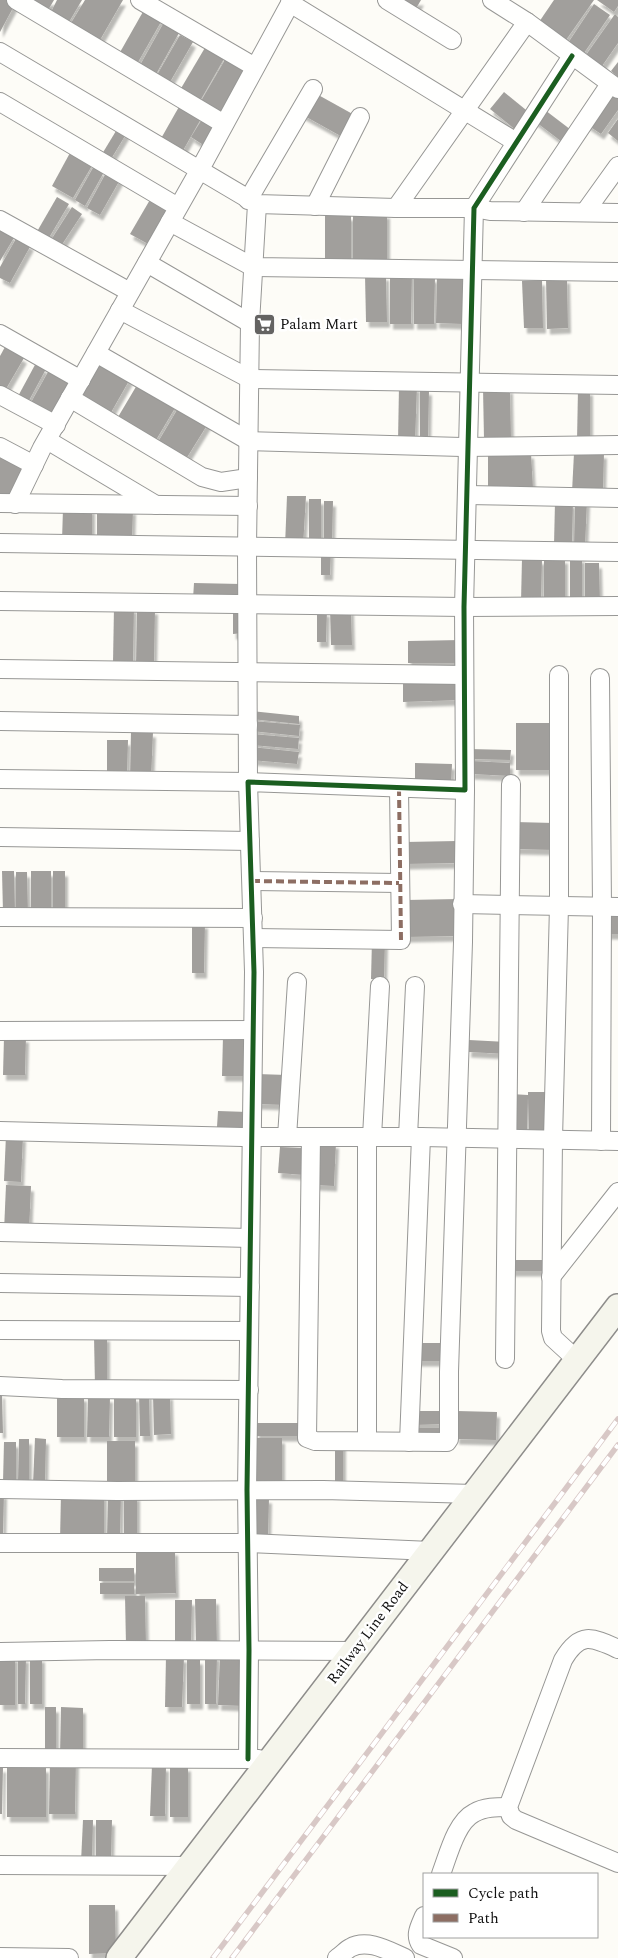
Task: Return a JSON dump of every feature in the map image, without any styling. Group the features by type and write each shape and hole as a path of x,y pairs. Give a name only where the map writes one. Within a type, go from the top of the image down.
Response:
{"street":[{"path":"16,0 224,124"},
{"path":"140,0 255,68"},
{"path":"387,0 452,40"},
{"path":"492,0 527,22 614,86 524,212"},
{"path":"7,504 34,465 199,171 291,1 516,142"},
{"path":"396,208 527,22"},
{"path":"0,52 252,202 315,206 474,208 490,211 618,213"},
{"path":"311,1137 307,1438 315,1441 367,1440 446,1443 449,1439 449,1372 463,952 462,904 465,790 464,607 474,208 572,56"},
{"path":"0,1758 260,1759 250,1650 248,1543 253,918 248,782 247,603 250,323 254,266 252,202 313,89"},
{"path":"0,102 254,266 618,272"},
{"path":"315,206 360,116"},
{"path":"585,212 618,166"},
{"path":"0,220 130,292"},
{"path":"147,262 250,323"},
{"path":"120,310 250,379 618,385"},
{"path":"0,334 81,380"},
{"path":"96,353 249,441 468,447 618,445"},
{"path":"0,395 156,505"},
{"path":"70,398 202,477 220,482 248,478"},
{"path":"0,448 34,465"},
{"path":"467,495 618,498"},
{"path":"7,504 248,506"},
{"path":"0,543 618,552"},
{"path":"0,601 464,607 618,606"},
{"path":"0,669 464,675"},
{"path":"559,675 559,906 553,1140 551,1331 552,1338 578,1360"},
{"path":"0,1131 252,1138 414,1137 609,1141 610,907 600,678"},
{"path":"0,721 248,725"},
{"path":"0,779 248,782 465,790"},
{"path":"505,1359 511,784"},
{"path":"253,938 400,940 399,788"},
{"path":"0,837 250,842"},
{"path":"252,880 400,883"},
{"path":"462,904 610,907"},
{"path":"0,917 253,918"},
{"path":"287,1138 296,982"},
{"path":"367,1440 369,1137 380,986"},
{"path":"409,1442 415,986"},
{"path":"0,1031 253,1030"},
{"path":"551,1278 618,1192"},
{"path":"0,1232 250,1238"},
{"path":"0,1284 250,1287"},
{"name":"Railway Line Road","path":"119,1958 190,1866 260,1759 354,1651 618,1307"},
{"path":"0,1330 249,1331"},
{"path":"0,1386 62,1389 249,1390"},
{"path":"0,1490 323,1490 474,1494"},
{"path":"0,1543 248,1543 431,1551"},
{"path":"618,1650 595,1639 588,1638 574,1644 568,1651 508,1806 510,1816 516,1820 618,1863"},
{"path":"0,1652 354,1651"},
{"path":"441,1873 460,1827 466,1819 480,1810 508,1806"},
{"path":"0,1865 190,1866"},
{"path":"423,1918 417,1933 421,1945 454,1958"},
{"path":"337,1958 350,1948 364,1944 376,1946 405,1958"},
{"path":"0,1956 69,1958"}],"building":[{"path":"0,0 7,0 15,4 0,32"},
{"path":"33,0 54,0 47,12 32,3"},
{"path":"57,0 82,0 69,22 51,12"},
{"path":"85,0 123,0 100,40 71,23"},
{"path":"406,0 421,0 414,12 403,6"},
{"path":"554,0 594,0 566,40 539,22"},
{"path":"597,0 618,0 618,6 614,12"},
{"path":"594,4 610,15 584,53 568,43"},
{"path":"144,10 162,20 137,64 119,54"},
{"path":"615,14 618,17 618,43 602,66 586,55"},
{"path":"163,24 179,33 155,76 139,67"},
{"path":"180,35 193,42 170,82 157,75"},
{"path":"206,46 225,57 200,101 180,90"},
{"path":"226,58 249,70 224,114 201,101"},
{"path":"618,62 618,77 611,71"},
{"path":"612,87 618,91 618,110 601,134 586,124"},
{"path":"313,92 358,117 346,139 301,114"},
{"path":"504,92 531,114 517,131 490,109"},
{"path":"180,105 202,117 181,154 159,142"},
{"path":"541,107 575,133 566,145 532,119"},
{"path":"204,116 217,132 208,148 191,137"},
{"path":"618,119 618,141 608,133"},
{"path":"119,126 128,131 108,164 99,159"},
{"path":"71,151 93,164 73,198 52,186"},
{"path":"94,166 104,172 85,206 75,200"},
{"path":"107,171 121,178 100,215 87,208"},
{"path":"57,197 69,204 47,241 35,235"},
{"path":"151,198 171,209 150,245 130,234"},
{"path":"72,207 82,214 61,246 51,240"},
{"path":"353,213 387,213 387,263 353,263"},
{"path":"325,215 351,215 351,264 325,264"},
{"path":"0,228 15,236 0,261"},
{"path":"17,237 31,245 10,283 0,278 0,267"},
{"path":"390,272 412,272 411,324 390,324"},
{"path":"437,274 463,275 462,324 436,323"},
{"path":"365,275 386,275 387,322 366,322"},
{"path":"414,277 435,277 434,324 414,324"},
{"path":"546,278 567,278 568,328 547,329"},
{"path":"542,280 543,328 524,328 522,281"},
{"path":"5,347 24,358 3,394 0,393 0,356"},
{"path":"96,360 130,379 109,416 75,396"},
{"path":"36,363 46,369 26,406 16,400"},
{"path":"48,372 73,385 54,420 29,406"},
{"path":"140,380 178,403 156,440 118,417"},
{"path":"399,386 417,386 415,443 398,442"},
{"path":"483,388 510,388 511,439 484,439"},
{"path":"420,389 429,390 428,442 420,442"},
{"path":"578,389 590,390 590,441 577,441"},
{"path":"180,405 209,422 186,459 158,442"},
{"path":"531,453 533,488 488,488 488,454"},
{"path":"574,453 604,453 603,492 572,492"},
{"path":"0,457 26,471 10,501 0,496"},
{"path":"287,496 306,496 303,547 285,546"},
{"path":"309,499 321,499 321,547 309,547"},
{"path":"575,500 587,501 585,547 574,547"},
{"path":"324,501 333,501 332,547 324,547"},
{"path":"555,502 573,502 572,545 554,545"},
{"path":"63,508 92,508 92,541 62,540"},
{"path":"97,508 133,509 132,542 97,542"},
{"path":"321,549 331,550 330,575 321,575"},
{"path":"570,557 582,557 582,605 570,605"},
{"path":"522,558 542,559 541,602 521,602"},
{"path":"565,558 565,603 544,603 544,559"},
{"path":"585,563 599,563 600,603 585,603"},
{"path":"194,583 241,584 240,600 193,599"},
{"path":"114,607 134,607 133,664 113,663"},
{"path":"233,607 244,607 244,633 233,634"},
{"path":"137,608 155,609 154,665 136,665"},
{"path":"330,609 351,609 352,645 331,645"},
{"path":"317,611 327,611 326,642 317,642"},
{"path":"461,640 461,663 408,663 408,641"},
{"path":"460,677 461,700 403,702 403,679"},
{"path":"251,711 299,716 299,724 251,719"},
{"path":"252,721 300,725 299,736 251,731"},
{"path":"516,723 557,723 556,770 516,770"},
{"path":"131,731 153,732 151,780 130,779"},
{"path":"252,734 299,738 298,749 251,745"},
{"path":"107,740 128,740 127,777 107,777"},
{"path":"251,747 299,752 297,764 250,760"},
{"path":"469,749 511,750 510,760 469,759"},
{"path":"471,761 510,763 510,776 471,774"},
{"path":"415,763 452,764 451,787 415,786"},
{"path":"515,822 554,823 554,850 514,849"},
{"path":"457,841 458,863 405,864 405,842"},
{"path":"2,871 14,871 15,913 3,913"},
{"path":"31,871 51,871 51,913 31,912"},
{"path":"53,871 65,871 65,914 53,914"},
{"path":"16,872 27,872 28,914 16,914"},
{"path":"458,899 458,936 406,937 406,900"},
{"path":"608,910 618,910 618,934 607,934"},
{"path":"192,923 205,923 204,973 192,973"},
{"path":"372,940 385,940 384,980 371,979"},
{"path":"223,1036 249,1037 249,1076 222,1076"},
{"path":"4,1037 26,1037 25,1075 3,1075"},
{"path":"469,1040 507,1042 507,1054 468,1052"},
{"path":"257,1074 287,1075 286,1105 256,1104"},
{"path":"528,1092 551,1092 551,1131 529,1131 528,1098 527,1132 510,1131 511,1094 528,1095"},
{"path":"218,1111 248,1112 247,1128 217,1127"},
{"path":"6,1135 23,1136 21,1182 4,1181"},
{"path":"315,1142 336,1143 334,1186 314,1185"},
{"path":"280,1147 306,1148 304,1175 278,1173"},
{"path":"6,1185 31,1186 29,1232 4,1231"},
{"path":"510,1260 549,1260 549,1271 510,1271"},
{"path":"94,1336 107,1336 107,1387 95,1387"},
{"path":"415,1343 449,1343 449,1361 415,1361"},
{"path":"0,1393 2,1393 3,1433 0,1433"},
{"path":"139,1393 149,1393 150,1436 140,1436"},
{"path":"170,1394 171,1434 154,1435 153,1395"},
{"path":"57,1395 84,1396 84,1437 57,1437"},
{"path":"88,1396 110,1397 109,1437 87,1437"},
{"path":"114,1396 136,1396 136,1437 114,1437"},
{"path":"414,1411 447,1411 447,1424 414,1425"},
{"path":"457,1411 497,1412 496,1440 456,1439"},
{"path":"256,1423 306,1423 306,1436 256,1436"},
{"path":"414,1428 447,1428 447,1439 414,1438"},
{"path":"35,1438 46,1439 45,1485 33,1484"},
{"path":"256,1438 282,1438 282,1482 256,1481"},
{"path":"19,1439 29,1439 29,1482 18,1482"},
{"path":"107,1441 135,1441 135,1485 107,1485"},
{"path":"4,1442 16,1442 16,1483 3,1482"},
{"path":"335,1442 343,1442 343,1486 335,1486"},
{"path":"0,1493 4,1493 3,1540 0,1540"},
{"path":"61,1493 104,1494 104,1542 60,1541"},
{"path":"108,1494 121,1494 120,1538 107,1538"},
{"path":"124,1495 137,1495 137,1537 124,1537"},
{"path":"253,1497 269,1498 268,1539 252,1538"},
{"path":"175,1550 176,1593 136,1594 136,1551"},
{"path":"99,1568 134,1568 134,1581 99,1581"},
{"path":"100,1583 134,1583 134,1594 100,1594"},
{"path":"125,1596 145,1596 146,1645 126,1645"},
{"path":"195,1599 216,1599 217,1647 196,1647"},
{"path":"175,1600 192,1600 191,1648 175,1648"},
{"path":"205,1654 217,1655 216,1704 205,1704"},
{"path":"220,1655 246,1656 244,1706 218,1705"},
{"path":"0,1656 15,1656 15,1705 0,1705"},
{"path":"166,1656 184,1657 182,1707 165,1707"},
{"path":"18,1657 26,1657 25,1704 18,1704"},
{"path":"30,1657 42,1657 42,1704 30,1704"},
{"path":"187,1659 200,1659 200,1704 187,1704"},
{"path":"45,1707 56,1707 56,1754 45,1754"},
{"path":"61,1707 83,1708 83,1755 60,1755"},
{"path":"50,1760 76,1760 75,1814 49,1814"},
{"path":"152,1765 166,1766 165,1816 150,1816"},
{"path":"170,1766 188,1766 188,1817 170,1817"},
{"path":"0,1767 3,1767 2,1814 0,1814"},
{"path":"7,1767 46,1767 46,1817 7,1817"},
{"path":"83,1820 93,1820 92,1863 81,1862"},
{"path":"96,1820 112,1820 111,1862 96,1861"},
{"path":"89,1905 115,1905 116,1953 89,1954"}],"railway":[{"path":"213,1958 618,1419"},
{"path":"232,1958 618,1445"}],"marked path":[{"path":"399,788 401,940"},
{"path":"252,881 399,883"}],"cycle path":[{"path":"248,1759 247,1490 254,972 248,782 465,790 464,607 474,208 572,56"}],"place":[{"name":"Palam Mart","path":"264,324"}]}
